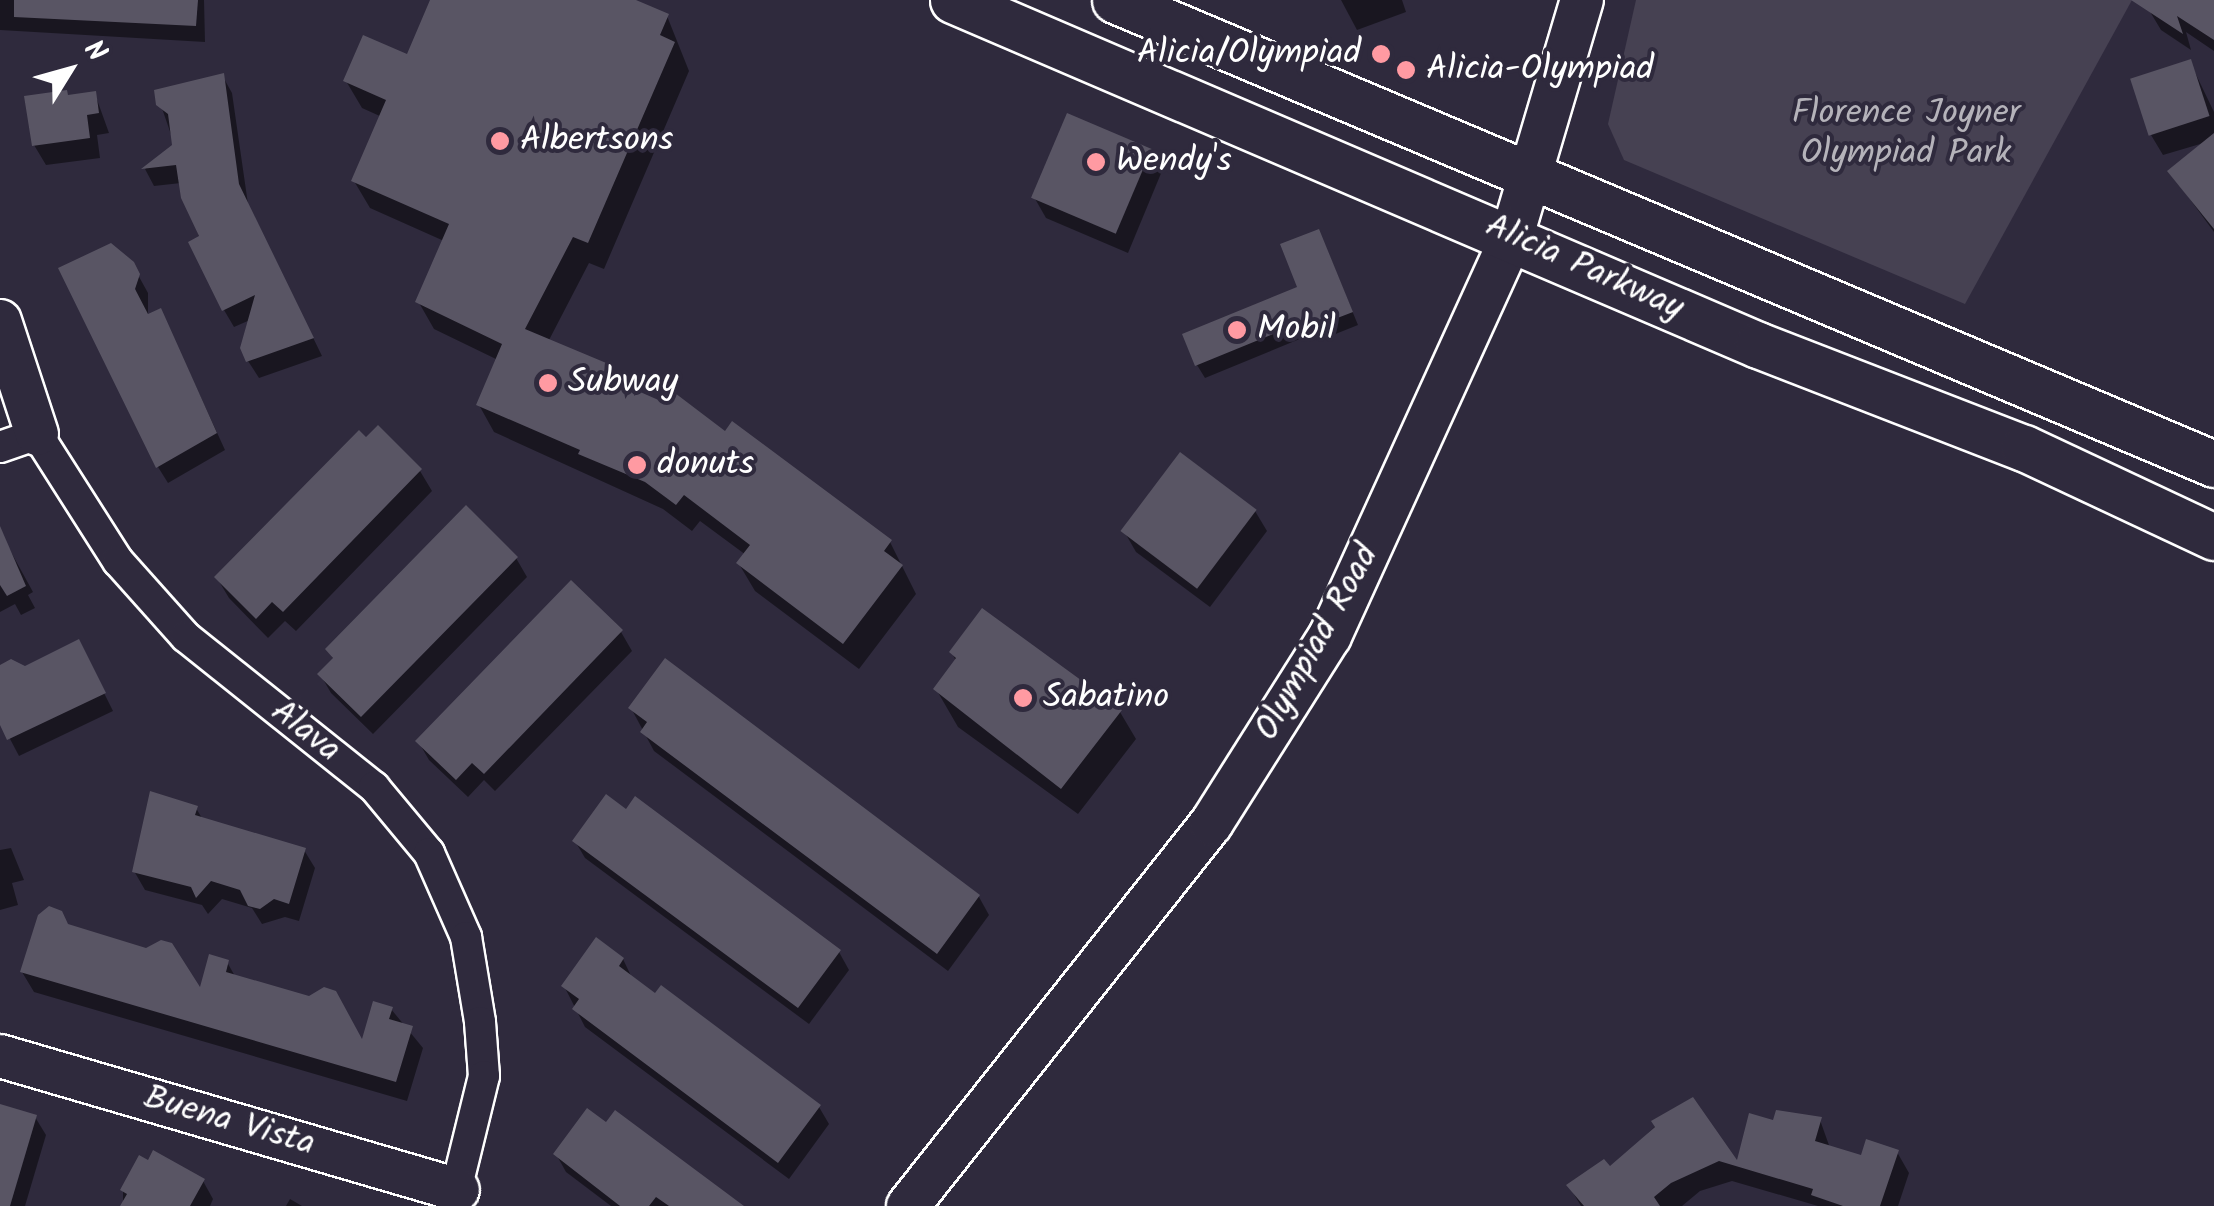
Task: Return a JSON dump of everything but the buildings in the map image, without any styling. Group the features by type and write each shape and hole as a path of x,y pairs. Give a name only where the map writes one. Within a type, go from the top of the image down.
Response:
{"main road":[{"name":"Alicia Parkway","path":"953,0 1512,236 1758,345 2024,448 2214,537"},
{"name":"Alicia Parkway","path":"1115,0 2214,464"},
{"name":"Olympiad Road","path":"908,1206 1211,824 1292,702 1338,619 1512,236 1534,178 1582,0"},
{"name":"Alava","path":"0,320 19,440"},
{"name":"Buena Vista","path":"0,1056 455,1198"}],"street":[{"name":"Alava","path":"19,440 186,637 374,787 429,853 466,937 480,1022 484,1076 455,1198"}],"green space":[{"name":"Florence Joyner Olympiad Park","path":"1636,0 2132,0 1965,304 1624,160 1608,124"}],"place":[{"name":"Alicia/Olympiad","path":"1381,54"},
{"name":"Alicia-Olympiad","path":"1406,70"},
{"name":"Albertsons","path":"500,141"},
{"name":"Wendy's","path":"1096,162"},
{"name":"Mobil","path":"1237,330"},
{"name":"Subway","path":"548,383"},
{"name":"donuts","path":"637,465"},
{"name":"Sabatino","path":"1023,698"}]}
